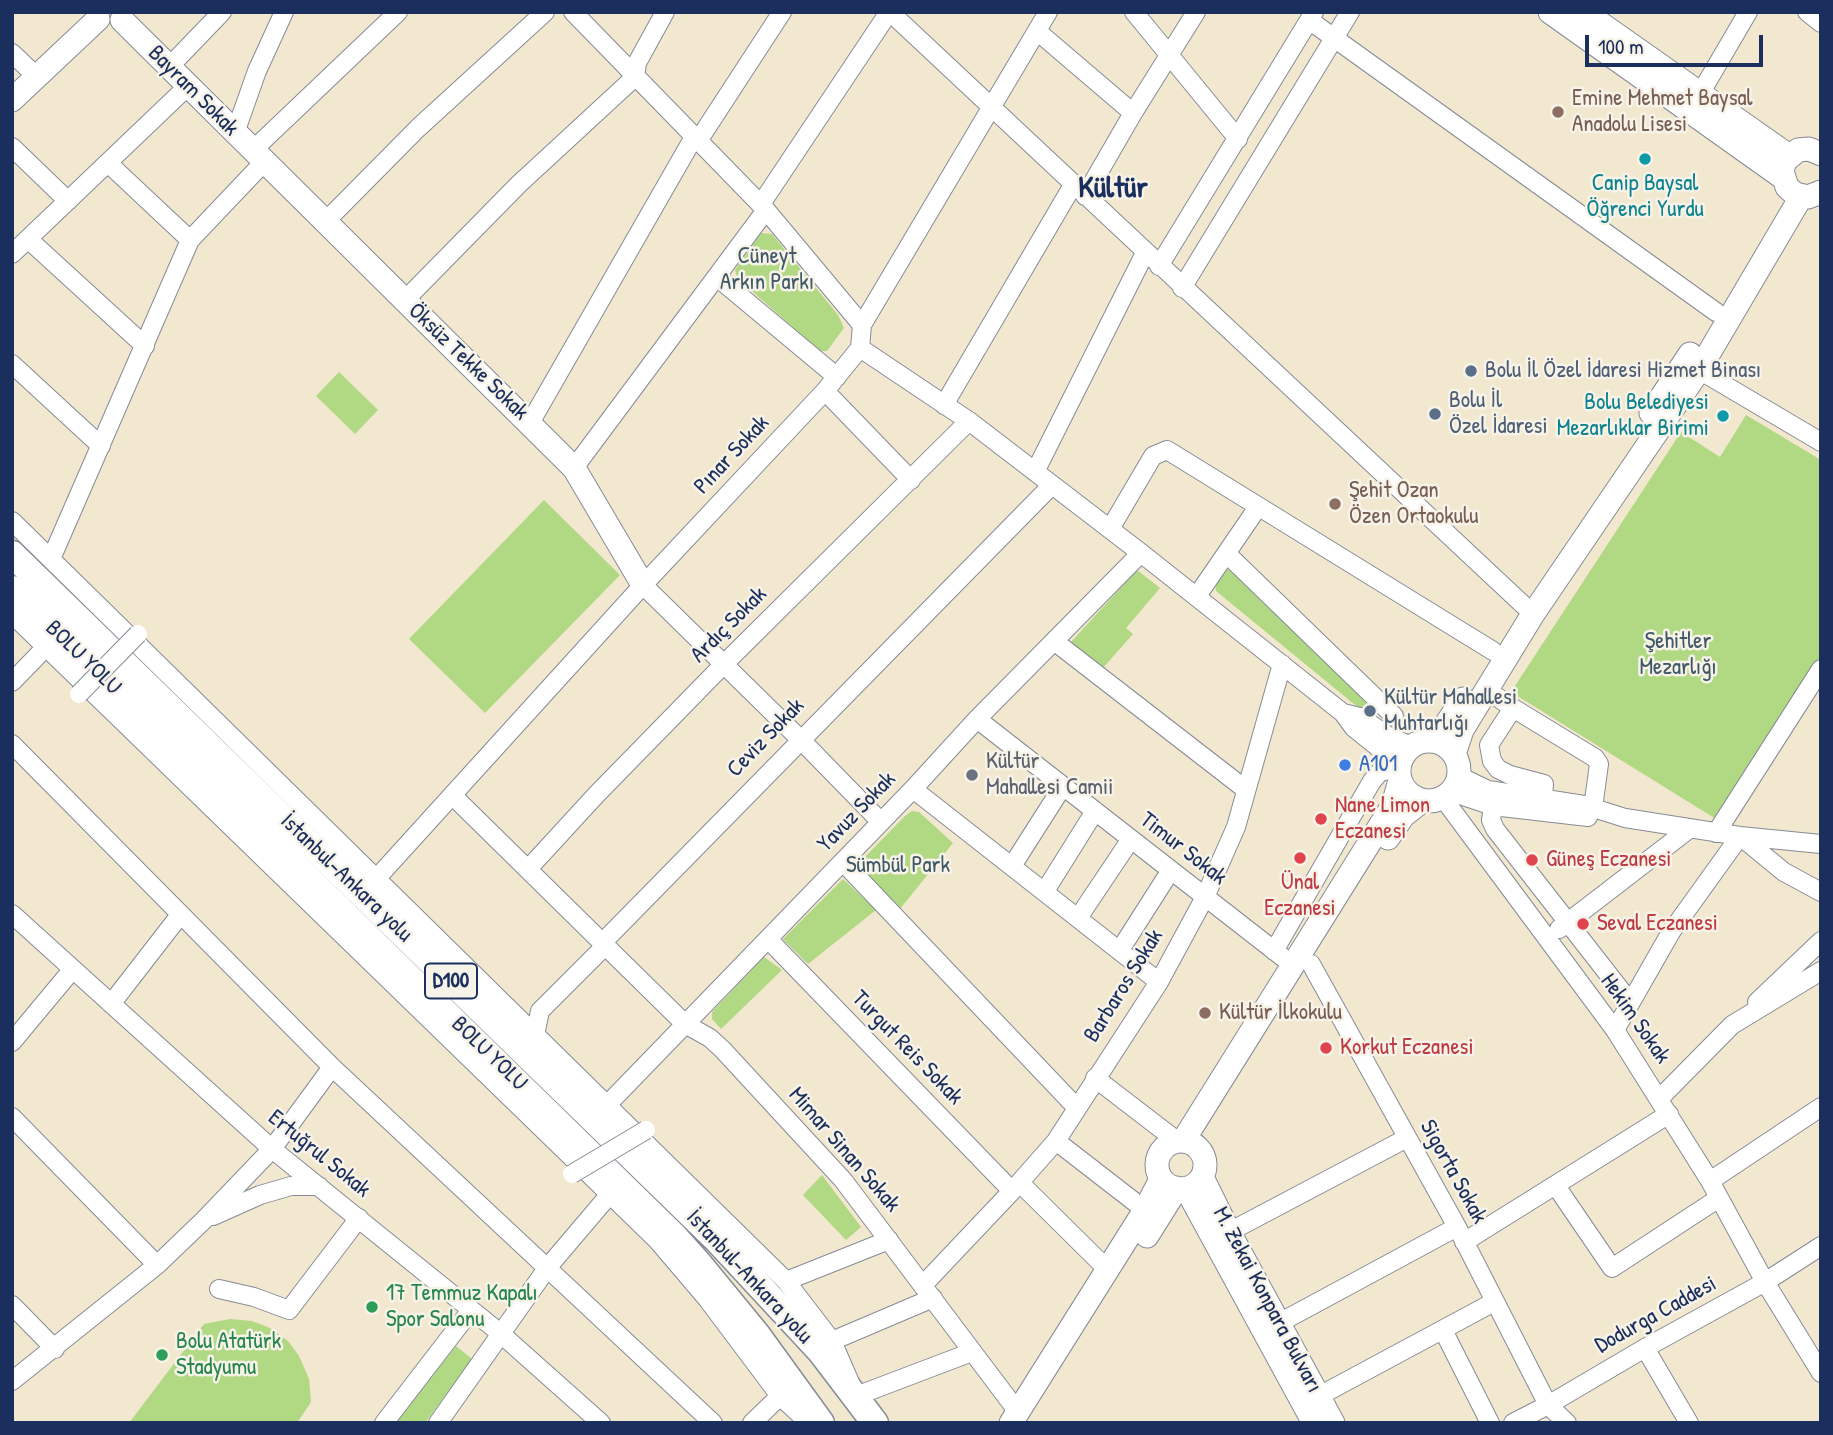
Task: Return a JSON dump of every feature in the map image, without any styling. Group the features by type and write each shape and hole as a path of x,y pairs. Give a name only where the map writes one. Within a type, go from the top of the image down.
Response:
{"highway":[{"name":"İstanbul-Ankara yolu","path":"12,554 717,1240 793,1320 875,1423"},
{"name":"BOLU YOLU","path":"12,589 673,1235 758,1336 821,1423"}],"main road":[{"path":"1549,12 1804,168"},
{"path":"12,100 96,16 111,25 123,16"},
{"name":"Bayram Sokak","path":"123,16 169,67 258,156"},
{"path":"1598,16 1700,94 1804,168"},
{"name":"Öksüz Tekke Sokak","path":"258,156 574,468 643,585"},
{"path":"1445,748 1458,739 1487,690 1528,609 1688,359 1804,168"},
{"path":"1445,748 1493,651 1528,609 1699,370 1804,168"},
{"path":"1185,1143 1395,827 1412,807 1444,792 1459,769 1445,748 1427,740 1402,765 1393,805 1303,965"},
{"path":"1402,765 1408,794 1444,792"},
{"path":"1020,1419 1145,1210 1181,1183 1205,1161 1185,1143 1169,1144 1158,1156 1158,1172 1181,1183"},
{"path":"1020,1419 1181,1183"},
{"name":"M. Zekai Konpara Bulvarı","path":"1181,1183 1228,1232 1333,1423"},
{"name":"M. Zekai Konpara Bulvarı","path":"1181,1183 1314,1423"}],"street":[{"path":"169,67 222,12"},
{"path":"235,133 257,71 284,12"},
{"path":"51,559 190,240 258,156 398,12"},
{"path":"325,222 418,128 545,12"},
{"path":"573,12 764,207 862,325"},
{"path":"405,300 519,184 635,77 637,63 665,12"},
{"path":"530,423 696,139 782,12"},
{"path":"574,468 718,277 890,12 1159,267 1528,609"},
{"path":"1048,12 862,325 860,348 969,421 1141,552 1343,713 1360,718 1388,736 1402,765 1380,772 1372,781 1274,951"},
{"path":"1135,12 1238,139"},
{"path":"944,405 1196,12"},
{"path":"1182,288 1349,12"},
{"path":"1700,94 1748,12"},
{"path":"1807,12 1821,23"},
{"path":"1159,267 1312,16 1335,38 1716,312"},
{"path":"1037,31 1133,113"},
{"path":"12,53 37,77"},
{"path":"12,254 188,86"},
{"path":"12,147 68,201"},
{"path":"108,163 190,240"},
{"path":"28,239 145,346"},
{"path":"1035,472 1145,253"},
{"path":"718,277 837,377"},
{"name":"Pınar Sokak","path":"376,879 643,585 825,391 860,348"},
{"path":"12,364 101,446"},
{"path":"1699,370 1821,442"},
{"path":"825,391 911,480"},
{"name":"Ardıç Sokak","path":"528,869 724,664 969,421"},
{"path":"1110,529 1153,456 1167,450 1493,651"},
{"name":"Ceviz Sokak","path":"535,1035 540,1011 800,738 1052,485"},
{"path":"1197,596 1258,508"},
{"path":"12,522 786,1281 832,1341 856,1396 972,1352"},
{"name":"Yavuz Sokak","path":"607,1105 1141,552"},
{"path":"1227,554 1394,716"},
{"path":"643,585 800,738 881,822"},
{"path":"12,614 610,1194 688,1276 780,1396 809,1423"},
{"path":"79,694 138,634"},
{"path":"1054,641 1245,789"},
{"path":"12,682 46,647"},
{"name":"Barbaros Sokak","path":"928,1291 1056,1141 1159,982 1205,897 1236,827 1282,664"},
{"path":"1716,833 1819,675"},
{"path":"1487,690 1595,758 1599,765 1592,808"},
{"path":"1513,708 1489,745 1492,761 1498,769 1510,775 1545,784 1544,799"},
{"name":"Timur Sokak","path":"977,719 1274,951 1303,965"},
{"path":"12,744 332,1067 713,1423"},
{"path":"1012,866 1063,786"},
{"path":"913,789 1159,982"},
{"path":"1444,792 1488,790 1592,808 1625,818 1689,829 1821,844"},
{"path":"1444,792 1493,806 1581,817 1625,818"},
{"name":"Hekim Sokak","path":"1444,792 1491,862 1615,1030 1710,1181 1765,1282 1821,1373"},
{"name":"Mimar Sinan Sokak","path":"452,795 685,1024 710,1038 723,1050 843,1180 928,1291 1020,1419"},
{"path":"1493,806 1491,820 1495,829 1630,1002"},
{"path":"1045,891 1095,811"},
{"path":"1548,938 1689,829"},
{"path":"1740,836 1784,872 1821,892"},
{"path":"1615,1030 1671,932 1740,836"},
{"path":"1078,918 1131,839"},
{"path":"1491,862 1510,849"},
{"path":"843,862 1077,1108"},
{"path":"1120,950 1171,870"},
{"name":"Ertuğrul Sokak","path":"12,914 272,1149 500,1333 601,1423"},
{"path":"111,1004 180,915"},
{"name":"Turgut Reis Sokak","path":"768,939 1016,1187 1108,1269"},
{"path":"1279,1323 1556,1186 1664,1106 1732,1025 1821,941"},
{"name":"Sigorta Sokak","path":"1303,965 1407,1138 1548,1405 1567,1423"},
{"path":"12,1042 72,970"},
{"path":"1732,1025 1821,971"},
{"path":"12,1381 158,1265 204,1220 272,1149 332,1067"},
{"path":"1095,1078 1185,1143"},
{"path":"1710,1181 1821,1107"},
{"path":"12,1117 158,1265"},
{"path":"572,1174 646,1130"},
{"path":"1228,1232 1407,1138"},
{"path":"1056,1141 1145,1210"},
{"path":"204,1220 260,1195 290,1186 319,1186"},
{"path":"1556,1186 1612,1268 1719,1198"},
{"path":"438,1423 548,1267 610,1194"},
{"path":"219,1289 254,1297 289,1310 359,1218"},
{"path":"786,1281 889,1240"},
{"name":"Dodurga Caddesi","path":"1513,1423 1765,1282 1821,1246"},
{"path":"832,1341 928,1291"},
{"path":"1319,1396 1494,1302"},
{"path":"12,1305 55,1349"},
{"path":"384,1423 471,1310"},
{"path":"1443,1330 1490,1423"},
{"path":"1645,1348 1689,1423"},
{"path":"752,1423 780,1396"}],"green space":[{"name":"Cüneyt Arkın Parkı","path":"761,233 772,234 838,315 844,328 827,351 820,351 737,278 735,270"},
{"path":"339,372 378,410 355,434 316,396"},
{"name":"Şehitler Mezarlığı","path":"1746,415 1821,460 1821,656 1716,819 1511,692 1681,432 1720,457"},
{"path":"544,500 620,575 485,713 409,639"},
{"path":"1137,570 1160,588 1126,628 1133,634 1102,669 1071,642"},
{"path":"1225,570 1234,570 1376,711 1371,718 1216,591 1215,583"},
{"name":"Sümbül Park","path":"912,811 919,812 953,843 900,909 859,869 859,863"},
{"name":"Sümbül Park","path":"843,879 876,910 808,964 783,939"},
{"path":"764,957 782,970 721,1029 712,1019 712,1012"},
{"path":"822,1175 861,1227 846,1240 803,1195"},
{"path":"230,1319 252,1321 270,1328 288,1341 299,1356 309,1379 311,1402 297,1423 129,1423 204,1324"},
{"path":"456,1346 472,1359 425,1423 395,1423"}],"place":[{"name":"Emine Mehmet Baysal Anadolu Lisesi","path":"1558,112"},
{"name":"Canip Baysal Öğrenci Yurdu","path":"1645,159"},
{"name":"Bolu İl Özel İdaresi Hizmet Binası","path":"1471,371"},
{"name":"Bolu İl Özel İdaresi","path":"1435,414"},
{"name":"Bolu Belediyesi Mezarlıklar Birimi","path":"1723,416"},
{"name":"Şehit Ozan Özen Ortaokulu","path":"1335,504"},
{"name":"Kültür Mahallesi Muhtarlığı","path":"1370,711"},
{"name":"A101","path":"1345,765"},
{"name":"Kültür Mahallesi Camii","path":"972,775"},
{"name":"Nane Limon Eczanesi","path":"1321,819"},
{"name":"Ünal Eczanesi","path":"1300,858"},
{"name":"Güneş Eczanesi","path":"1532,860"},
{"name":"Seval Eczanesi","path":"1583,924"},
{"name":"Kültür İlkokulu","path":"1205,1013"},
{"name":"Korkut Eczanesi","path":"1326,1048"},
{"name":"17 Temmuz Kapalı Spor Salonu","path":"372,1307"},
{"name":"Bolu Atatürk Stadyumu","path":"162,1355"}],"district":[{"name":"Kültür","path":"1113,189"}]}
